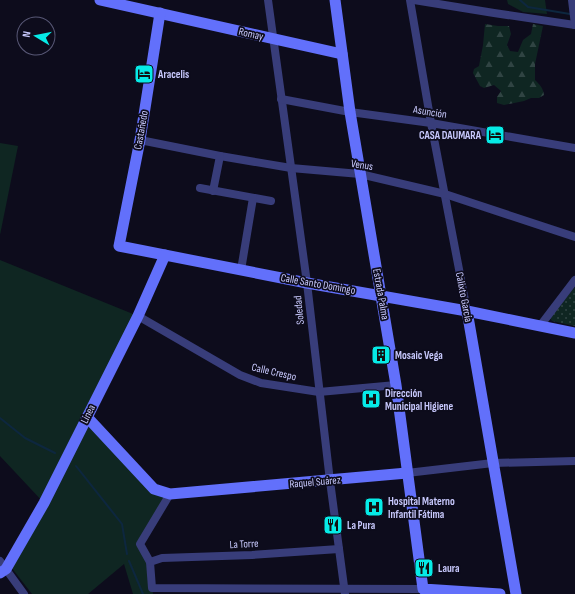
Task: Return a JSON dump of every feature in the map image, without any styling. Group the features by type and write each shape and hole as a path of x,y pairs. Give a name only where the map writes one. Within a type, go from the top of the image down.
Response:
{"main road":[{"name":"Romay","path":"100,0 142,5 160,13 342,54"},
{"name":"Estrada Palma","path":"335,0 350,112 396,384 423,589"},
{"name":"Castañedo","path":"119,246 140,140 160,13"},
{"name":"Calle Santo Domingo","path":"119,246 307,283 467,311 575,334"},
{"name":"Línea","path":"2,568 44,503 138,316 165,255"},
{"name":"Calixto García","path":"467,311 516,594"},
{"name":"Raquel Suárez","path":"87,417 154,489 170,494 407,474"},
{"path":"423,589 500,594"}],"street":[{"name":"Soledad","path":"268,0 307,283 319,392 345,592"},
{"name":"Calixto García","path":"410,0 431,123 467,311"},
{"path":"414,0 575,25 572,0"},
{"name":"Asunción","path":"281,100 350,112 431,123 575,148"},
{"name":"Venus","path":"140,140 290,168 360,174 445,194 575,237"},
{"path":"213,191 220,156"},
{"path":"200,188 271,201"},
{"path":"240,270 253,198"},
{"path":"540,326 575,280"},
{"name":"Calle Crespo","path":"138,316 240,375 261,383 319,392 396,384"},
{"name":"Raquel Suárez","path":"407,474 493,463 575,461"},
{"path":"170,494 140,544 150,562 152,588 345,592 423,589"},
{"name":"La Torre","path":"150,562 162,558 252,555 339,549"},
{"path":"2,568 24,594"}],"green space":[{"path":"507,0 545,0 547,14 523,12 508,4"},
{"path":"485,24 509,26 511,34 507,45 510,51 518,52 523,40 531,34 533,24 543,26 535,64 535,80 543,90 544,95 539,98 531,98 504,105 497,103 497,97 501,91 494,85 484,88 480,86 473,73 474,69 479,66"},
{"path":"0,143 18,146 0,235"},
{"path":"0,260 138,316 87,417 152,491 170,494 140,544 150,562 153,594 133,594 124,564 88,594 32,594 11,567 44,503 0,456"},
{"path":"575,287 575,326 552,321 550,318 551,316"}],"waterway":[{"path":"520,0 528,7 570,14"},
{"path":"0,418 25,438 55,453"},
{"path":"76,466 122,524 127,554"},
{"path":"129,561 143,594"}],"place":[{"name":"Aracelis","path":"144,74"},
{"name":"CASA DAUMARA","path":"495,135"},
{"name":"Mosaic Vega","path":"381,355"},
{"name":"Dirección Municipal Higiene","path":"371,399"},
{"name":"Hospital Materno Infantil Fátima","path":"374,507"},
{"name":"La Pura","path":"333,525"},
{"name":"Laura","path":"424,568"}]}
